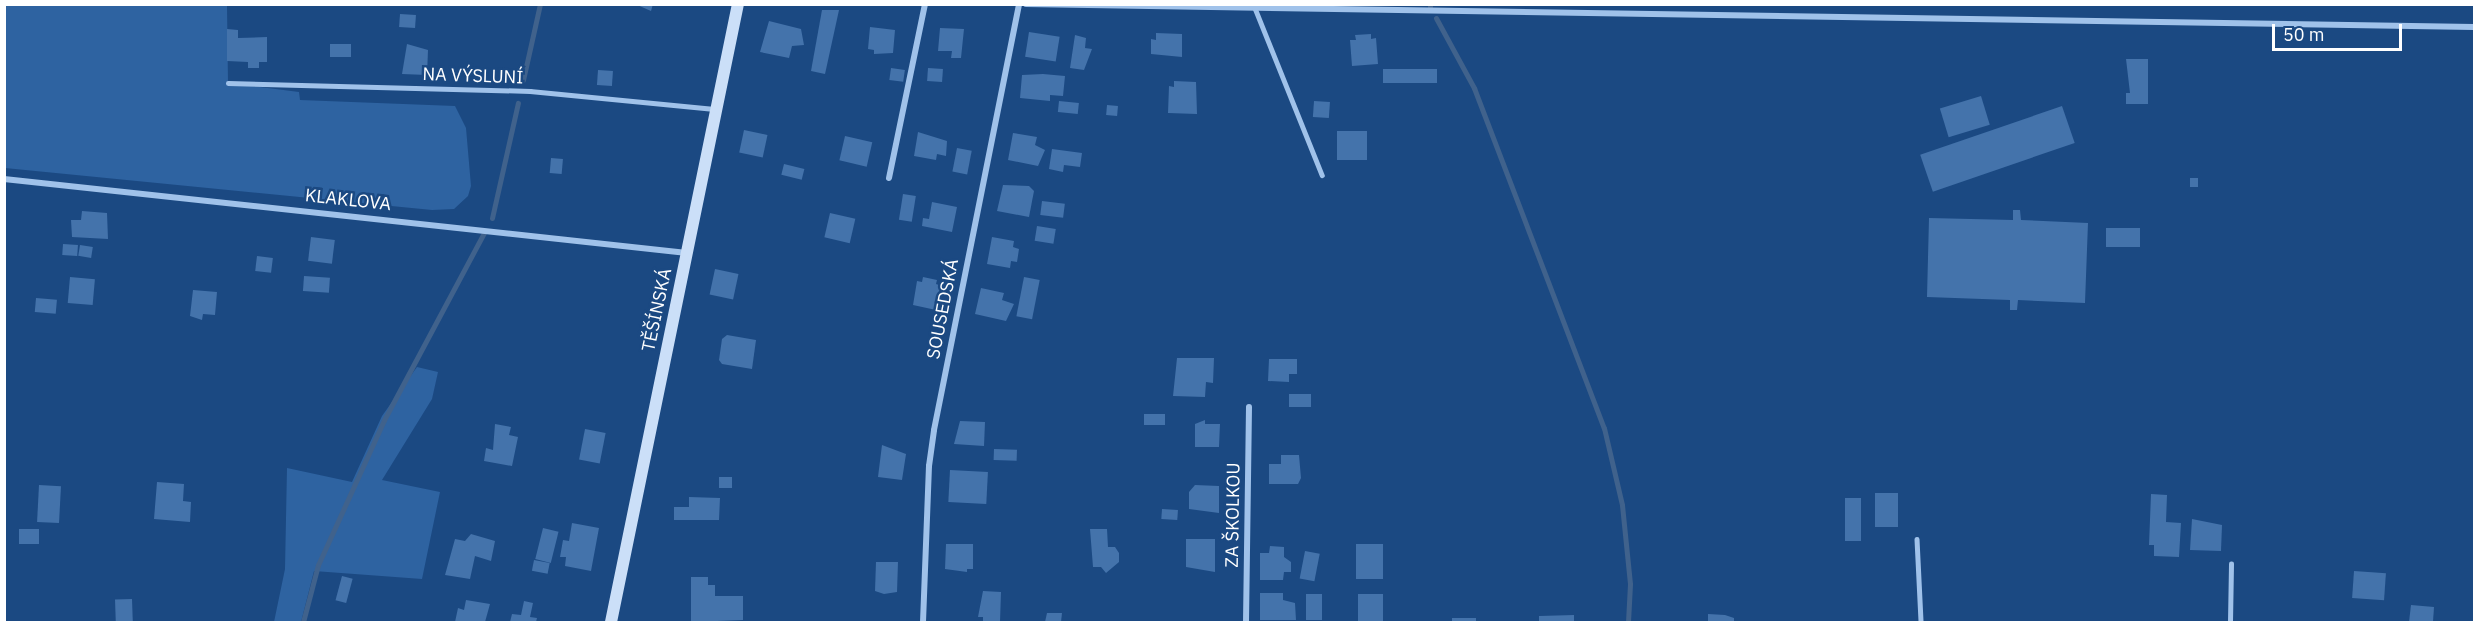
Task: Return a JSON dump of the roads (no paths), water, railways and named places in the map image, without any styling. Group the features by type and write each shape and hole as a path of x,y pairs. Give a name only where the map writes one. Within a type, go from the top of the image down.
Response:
{"main road":[{"name":"TĚŠÍNSKÁ","path":"611,622 738,4"}],"street":[{"path":"889,178 925,4"},
{"name":"SOUSEDSKÁ","path":"923,622 929,466 934,430 1019,4"},
{"path":"1026,4 1292,7 1431,13 2475,27"},
{"name":"KLAKLOVA","path":"4,179 688,253"},
{"name":"ZA ŠKOLKOU","path":"1246,622 1250,407"}],"lane":[{"path":"1255,8 1322,175"},
{"name":"NA VÝSLUNÍ","path":"228,83 530,91 717,109"},
{"path":"1917,539 1921,622"},
{"path":"2230,622 2231,564"}],"waterway":[{"path":"523,80 540,4"},
{"path":"1436,18 1474,88 1604,428 1622,505 1630,584 1628,622"},
{"path":"492,218 518,103"},
{"path":"303,622 318,565 384,420 484,233"}]}
